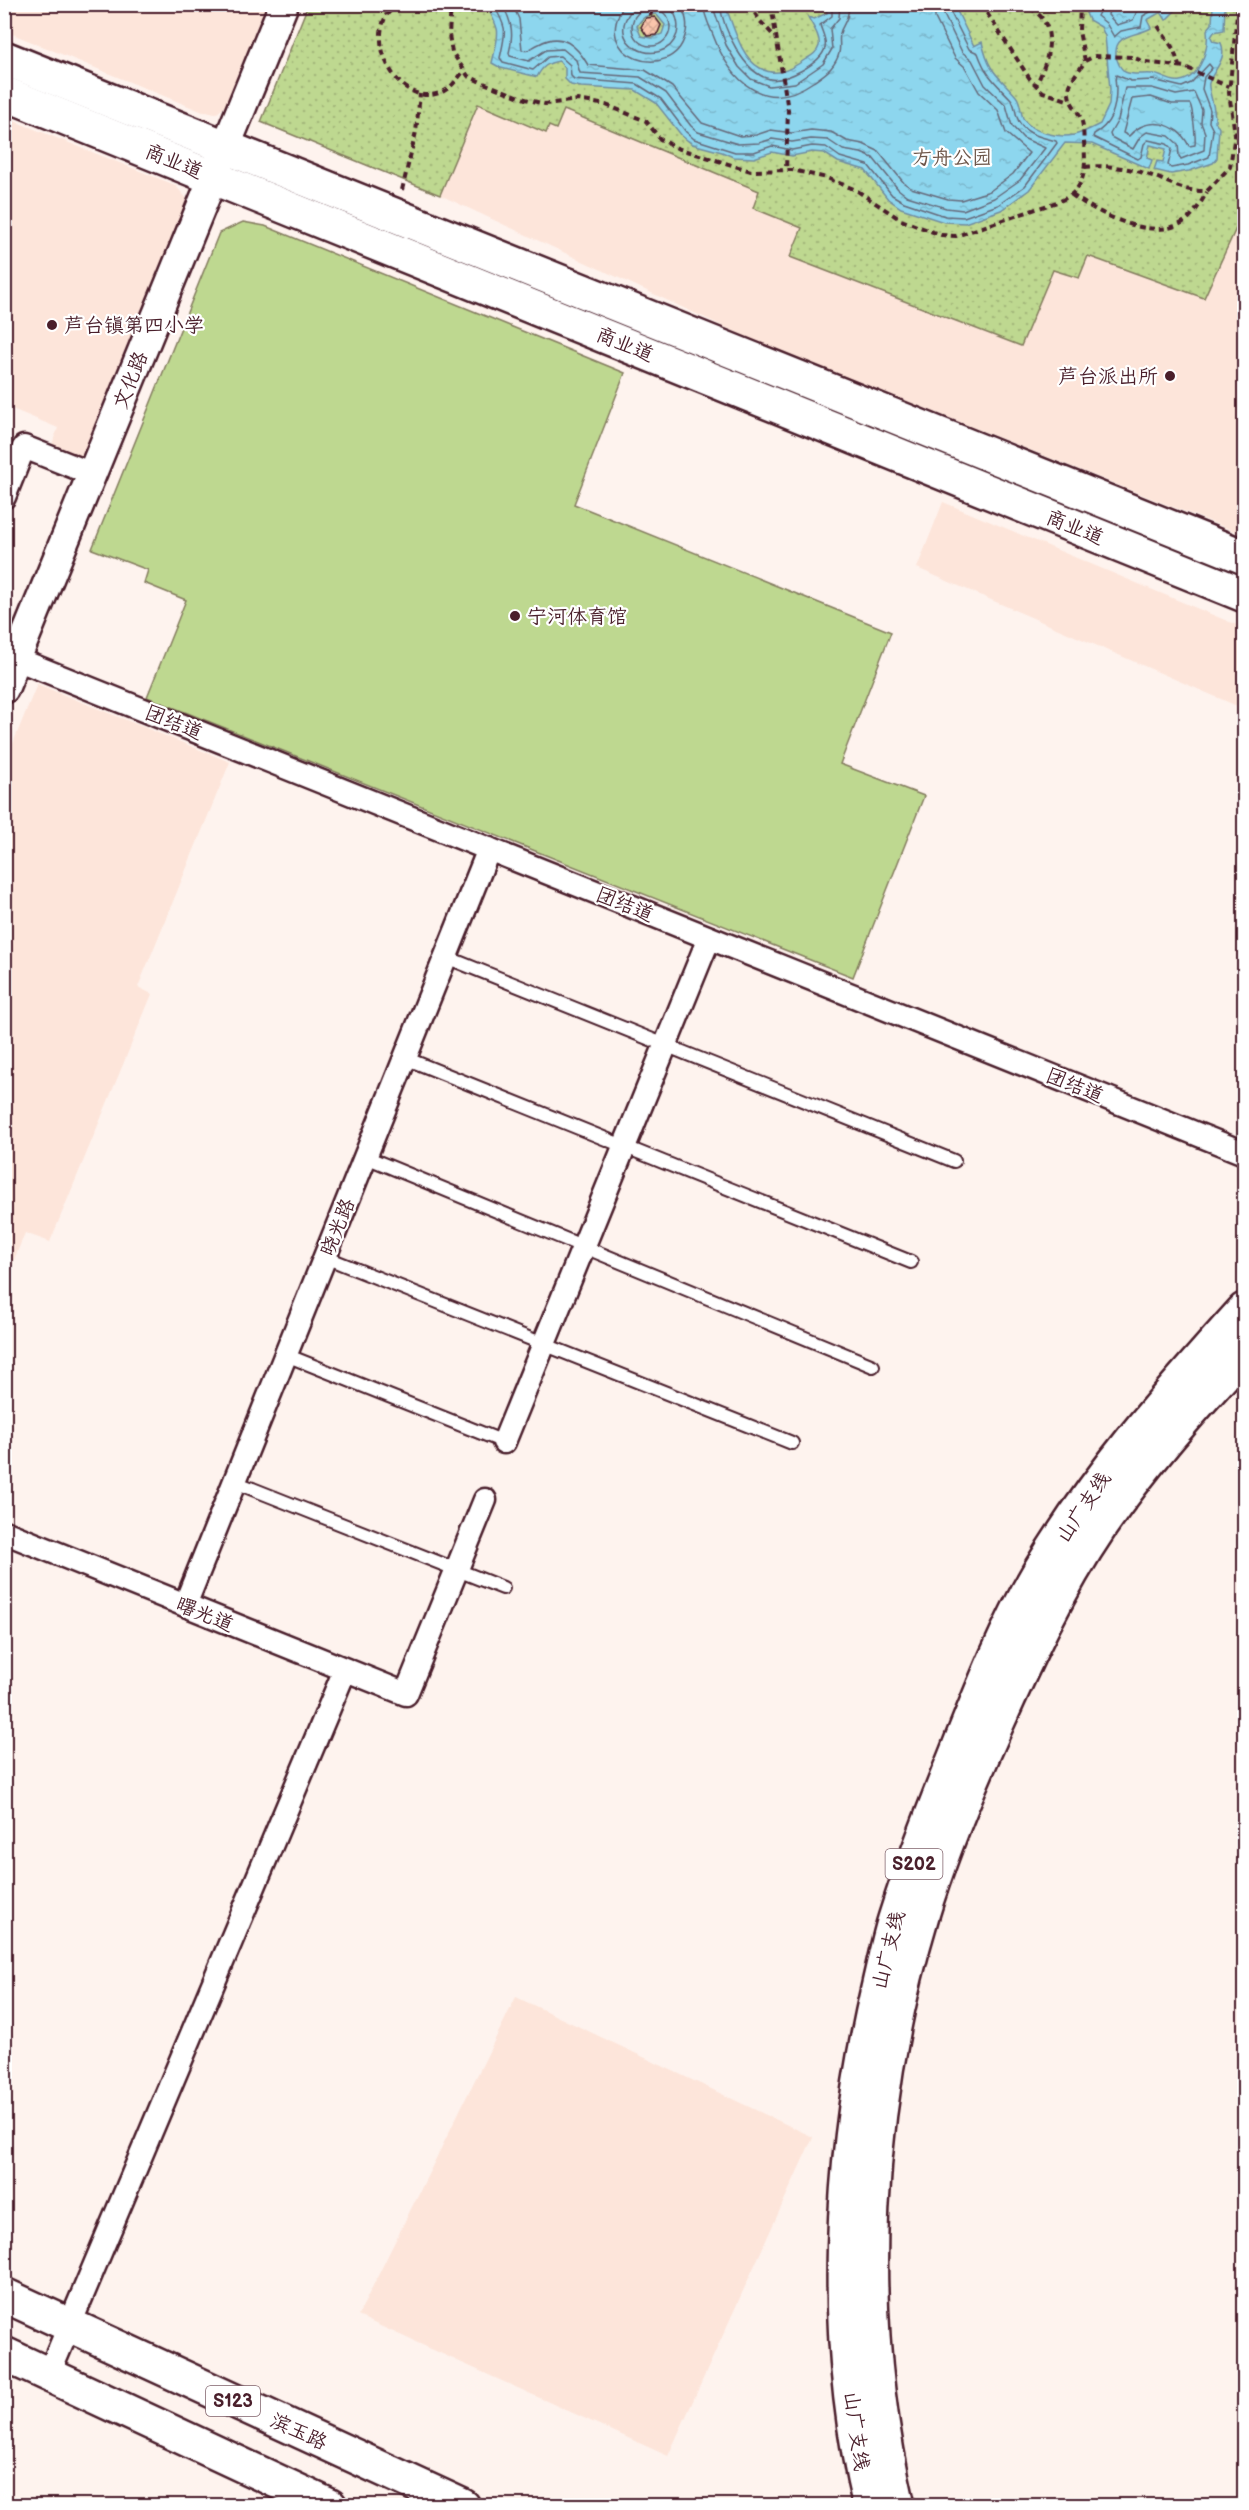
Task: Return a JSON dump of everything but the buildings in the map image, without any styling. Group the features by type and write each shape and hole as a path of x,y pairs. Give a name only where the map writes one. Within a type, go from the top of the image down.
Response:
{"main road":[{"name":"商业道","path":"4,58 1245,557"},
{"name":"商业道","path":"4,93 1245,596"},
{"name":"山广支线","path":"870,2505 856,2431 848,2360 845,2291 848,2198 856,2100 874,2007 895,1918 922,1839 992,1665 1038,1574 1128,1442 1245,1310"},
{"name":"山广支线","path":"898,2505 881,2410 872,2327 872,2209 881,2102 892,2035 923,1912 982,1757 1014,1686 1068,1580 1099,1529 1134,1480 1165,1441 1245,1353"},
{"name":"滨玉路","path":"4,2295 463,2505"},
{"name":"S123","path":"4,2354 49,2374 292,2498 330,2505"}],"street":[{"name":"文化路","path":"4,689 11,657 92,474 284,4"},
{"path":"4,496 24,447 92,474"},
{"name":"团结道","path":"11,657 1245,1153"},
{"name":"晓光路","path":"185,1605 489,849"},
{"path":"504,1442 709,938"},
{"path":"457,1570 485,1500"},
{"name":"曙光道","path":"4,1532 406,1694 457,1570"},
{"path":"49,2374 345,1670"}],"lane":[{"path":"446,957 954,1161"},
{"path":"405,1058 911,1262"},
{"path":"366,1157 873,1366"},
{"path":"325,1257 792,1443"},
{"path":"286,1355 504,1442"},
{"path":"235,1482 503,1588"}],"path":[{"path":"381,4 387,15"},
{"path":"399,4 387,15 381,45 383,58 397,80 420,94 432,94 444,90 465,71"},
{"path":"451,4 449,35 453,52 468,76 525,99 544,104 578,100 606,105 646,122 660,139 729,166 765,172 786,170 815,174 856,190 901,220 948,236 977,231 1072,195 1079,187 1085,166 1082,126 1081,118 1068,92 1071,81 1085,62 1102,56 1132,57 1144,62 1179,66 1192,70 1229,87"},
{"path":"650,16 654,4"},
{"path":"749,4 760,21 776,38"},
{"path":"771,4 788,110 786,170"},
{"path":"981,4 1019,65 1036,85 1043,92 1070,100"},
{"path":"1020,4 1041,15 1048,33 1048,58 1036,85"},
{"path":"1080,4 1079,31 1085,62"},
{"path":"1072,195 1114,219 1148,229 1166,228 1184,222 1198,207 1207,191 1230,166 1235,134 1229,87 1238,4"},
{"path":"1158,26 1174,51 1179,66"},
{"path":"395,214 416,132 420,94"},
{"path":"1085,166 1111,165 1158,178 1188,191 1207,191"}],"shaded area":[{"path":"4,5 269,5 228,104 217,113 203,112 5,31"},
{"path":"478,104 546,133 549,126 556,129 564,110 760,191 753,208 802,228 790,256 1053,270 1088,256 1204,298 1244,211 1244,535 755,341 440,195"},
{"path":"4,117 175,185 189,201 84,460 51,447 58,428 5,406"},
{"path":"943,502 1244,628 1244,709 917,568"},
{"path":"37,684 230,762 138,987 152,994 50,1242 25,1233 8,1274 4,1272 5,763"},
{"path":"516,1997 813,2137 668,2456 358,2316"}],"green space":[{"name":"方舟公园","path":"308,5 1244,5 1244,211 1204,298 1088,256 1079,278 1053,270 1021,346 790,257 802,228 753,208 759,191 564,110 556,129 549,126 546,133 478,104 440,195 261,122"},
{"name":"宁河体育馆","path":"243,222 265,226 625,373 574,504 891,632 840,764 924,796 853,977 147,697 186,600 144,583 148,570 92,549 219,233"}],"water":[{"path":"486,5 725,5 738,40 747,56 760,68 778,72 795,66 817,51 819,39 808,17 814,19 827,13 826,5 963,5 957,11 974,46 982,42 991,67 1018,98 1023,118 1027,123 1039,131 1068,136 1100,124 1109,105 1110,89 1105,36 1101,27 1089,20 1086,13 1100,5 1190,5 1177,9 1166,20 1161,12 1147,20 1151,28 1128,36 1116,48 1117,60 1125,72 1153,74 1180,81 1193,74 1202,61 1207,45 1207,30 1212,24 1213,5 1225,5 1224,30 1214,32 1211,37 1213,41 1221,43 1223,49 1221,59 1209,83 1215,121 1219,128 1217,158 1213,163 1171,174 1154,170 1157,161 1163,162 1166,149 1150,145 1147,158 1152,160 1149,169 1092,144 1065,143 1029,190 1001,210 965,223 944,222 901,208 888,199 865,170 838,162 824,153 812,152 792,156 772,152 754,158 733,157 692,144 682,136 656,103 635,90 571,85 565,79 565,68 559,61 545,66 537,77 501,68 492,63 498,33","holes":["656,14 665,25 662,34 652,38 641,36 637,26 645,17"]}],"place":[{"name":"芦台镇第四小学","path":"52,325"},
{"name":"芦台派出所","path":"1170,376"},
{"name":"宁河体育馆","path":"515,616"}]}
